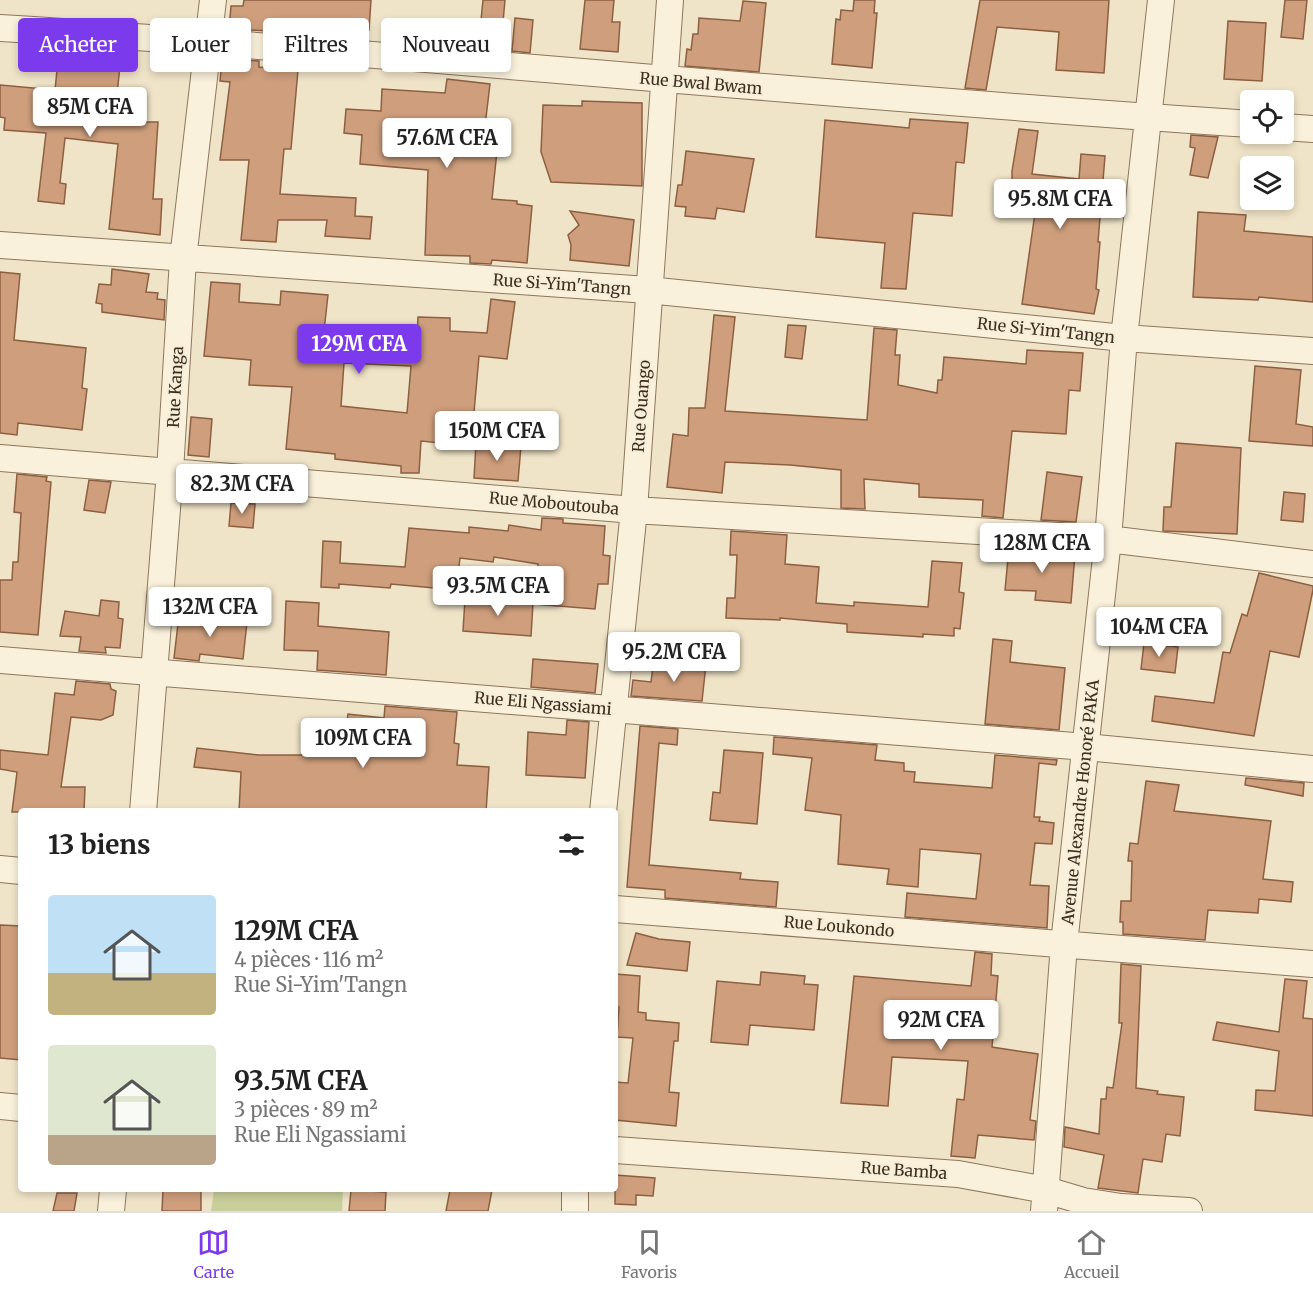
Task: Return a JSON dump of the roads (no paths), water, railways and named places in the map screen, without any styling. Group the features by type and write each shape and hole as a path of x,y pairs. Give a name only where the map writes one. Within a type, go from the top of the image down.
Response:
{"street":[{"name":"Rue Kanga","path":"212,18 213,0"},
{"name":"Rue Ouango","path":"603,808 634,510 670,0"},
{"name":"Avenue Alexandre Honoré PAKA","path":"1045,1200 1064,944 1108,539 1124,338 1150,118 1161,0"},
{"name":"Rue Bwal Bwam","path":"0,28 150,37"},
{"name":"Rue Bwal Bwam","path":"251,45 666,81 1240,123"},
{"name":"Rue Kanga","path":"143,808 170,471 183,259 206,72"},
{"path":"1294,128 1313,129"},
{"name":"Rue Si-Yim'Tangn","path":"0,245 648,290 1124,338 1313,351"},
{"name":"Rue Moboutouba","path":"0,458 634,510 1108,539 1313,564"},
{"name":"Rue Eli Ngassiami","path":"0,660 1086,747 1313,769"},
{"path":"0,869 18,871"},
{"name":"Rue Loukondo","path":"618,909 1313,964"},
{"path":"0,1106 18,1108"},
{"name":"Rue Bamba","path":"618,1150 958,1174 1045,1200 1083,1201 1121,1207 1190,1211"},
{"path":"111,1211 113,1192"},
{"path":"575,1192 575,1211"}]}
